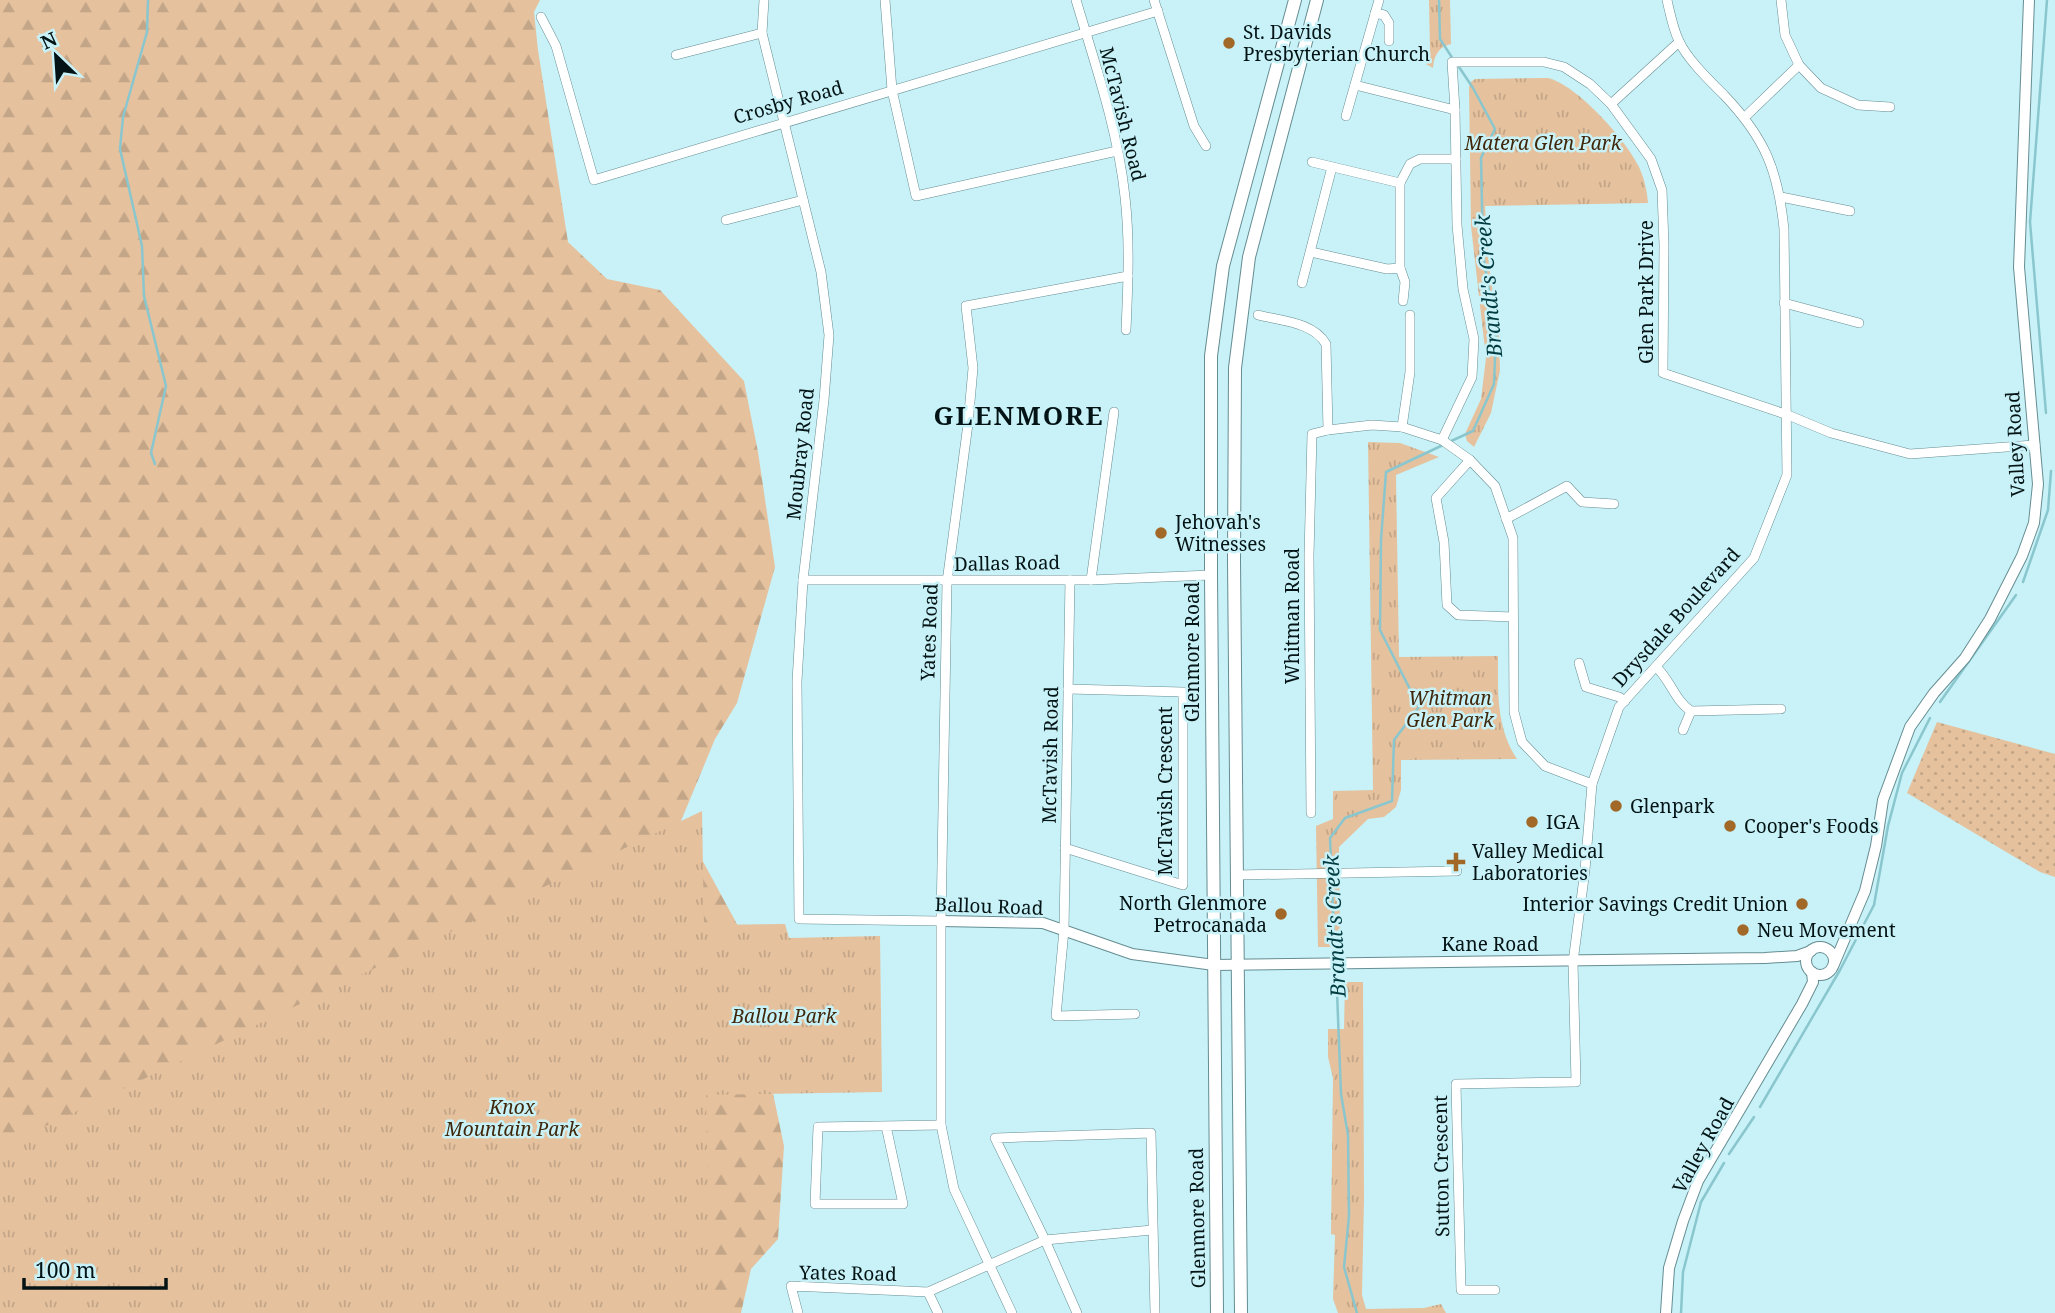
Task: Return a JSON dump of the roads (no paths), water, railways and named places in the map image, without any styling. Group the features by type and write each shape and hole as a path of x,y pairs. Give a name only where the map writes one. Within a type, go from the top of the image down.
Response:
{"main road":[{"name":"Glenmore Road","path":"1217,1313 1211,575 1212,356 1223,266 1295,0"},
{"path":"1241,1313 1234,368 1249,257 1317,0"}],"street":[{"name":"Moubray Road","path":"764,0 762,33 821,272 829,335 803,580 797,681 799,919"},
{"path":"885,0 892,90 916,196 1117,151"},
{"name":"McTavish Road","path":"1076,0 1111,121 1125,194 1129,253 1126,330"},
{"path":"1154,0 1194,125 1206,146"},
{"path":"1346,116 1379,0"},
{"name":"Drysdale Boulevard","path":"1576,1082 1573,961 1592,784 1619,707 1754,558 1787,475 1784,229 1781,197 1774,170 1745,117 1709,80 1679,42 1667,0"},
{"path":"1781,0 1785,35 1799,65 1822,88 1858,105 1890,107"},
{"name":"Valley Road","path":"1802,1004 1832,968 1852,926 1865,891 1884,800 1910,727 1934,693 1965,658 1990,619 2022,556 2034,523 2038,484 2020,267 2029,0"},
{"name":"Crosby Road","path":"541,17 556,46 594,180 1158,11"},
{"path":"1375,13 1384,15 1389,23 1389,41"},
{"path":"676,55 762,33"},
{"path":"1611,104 1679,42"},
{"name":"Glen Park Drive","path":"1442,440 1472,377 1474,339 1463,289 1457,225 1452,62 1544,62 1564,67 1590,84 1611,104 1651,159 1662,190 1663,373 1788,415 1831,433 1910,454 2035,444"},
{"path":"1745,117 1799,65"},
{"path":"1355,85 1455,110"},
{"path":"1402,301 1405,282 1400,268 1400,183 1410,164 1420,159 1456,159"},
{"path":"1312,162 1400,183"},
{"path":"1302,283 1332,167"},
{"path":"1781,197 1850,211"},
{"path":"726,220 803,200"},
{"path":"1311,252 1387,269 1400,268"},
{"name":"Yates Road","path":"1012,1313 954,1189 942,1125 941,921 947,582 973,368 966,306 1128,276"},
{"path":"1784,303 1859,323"},
{"path":"1258,315 1309,327 1320,334 1326,344 1328,430 1372,425 1402,428 1442,440 1471,460 1495,486 1513,538 1514,712 1522,742 1545,766 1592,784"},
{"path":"1402,428 1410,372 1410,315"},
{"path":"1091,580 1114,412"},
{"name":"Whitman Road","path":"1311,813 1309,556 1312,434 1328,430"},
{"path":"1471,460 1460,468 1436,498 1444,542 1447,605 1458,615 1513,617"},
{"path":"1506,519 1567,486 1581,502 1614,504"},
{"name":"Dallas Road","path":"803,580 947,582 1211,575"},
{"name":"McTavish Road","path":"1070,580 1064,930 1056,1016 1135,1014"},
{"path":"1579,663 1586,687 1625,701"},
{"path":"1656,667 1667,676 1684,707 1691,711 1780,709"},
{"name":"McTavish Crescent","path":"1065,848 1183,885 1183,692 1068,689"},
{"path":"1683,730 1691,711"},
{"path":"1236,874 1457,871"},
{"name":"Ballou Road","path":"799,919 1043,923 1132,954 1214,965"},
{"path":"1815,949 1832,944 1852,926"},
{"path":"1810,971 1821,975 1832,968 1831,952 1815,949"},
{"name":"Valley Road","path":"1666,1313 1669,1268 1698,1181 1802,1004 1813,982 1807,958 1815,949"},
{"name":"Kane Road","path":"1214,965 1765,958 1797,956 1815,949"},
{"name":"Kane Road","path":"1765,958 1800,963 1810,971"},
{"name":"Sutton Crescent","path":"1495,1290 1461,1290 1456,1084 1576,1082"},
{"path":"886,1126 903,1204 815,1204 818,1126 942,1125"},
{"path":"1077,1313 995,1138 1151,1133 1155,1313"},
{"path":"989,1264 1045,1240 1152,1230"},
{"name":"Yates Road","path":"798,1313 790,1286 928,1292 989,1264"},
{"path":"928,1292 938,1313"}],"waterway":[{"path":"148,0 147,32 123,117 120,149 142,246 144,296 166,386 151,453 155,464"},
{"name":"Brandt's Creek","path":"1439,0 1440,39 1453,59"},
{"name":"Brandt's Creek","path":"2046,413 2030,222 2047,0"},
{"name":"Brandt's Creek","path":"1449,442 1473,431 1494,384 1496,333 1483,254 1481,158 1495,129 1457,64"},
{"name":"Brandt's Creek","path":"1335,960 1330,838 1345,818 1392,801 1394,740 1419,707 1380,630 1381,540 1386,472 1443,445"},
{"name":"Brandt's Creek","path":"2023,582 2048,510 2051,471"},
{"name":"Brandt's Creek","path":"1940,702 2016,595"},
{"name":"Brandt's Creek","path":"1760,1107 1840,970 1874,905 1888,826 1902,773 1930,718"},
{"name":"Brandt's Creek","path":"1336,966 1341,1094 1348,1135 1349,1216 1344,1267 1357,1313"},
{"name":"Brandt's Creek","path":"1729,1154 1754,1117"},
{"name":"Brandt's Creek","path":"1681,1313 1683,1272 1701,1202 1724,1163"}],"place":[{"name":"St. Davids Presbyterian Church","path":"1229,43"},
{"name":"Jehovah's Witnesses","path":"1161,533"},
{"name":"Glenpark","path":"1616,806"},
{"name":"IGA","path":"1532,822"},
{"name":"Cooper's Foods","path":"1730,826"},
{"name":"Valley Medical Laboratories","path":"1456,862"},
{"name":"Interior Savings Credit Union","path":"1802,904"},
{"name":"North Glenmore Petrocanada","path":"1281,914"},
{"name":"Neu Movement","path":"1743,930"}],"district":[{"name":"GLENMORE","path":"1019,415"}],"park label":[{"name":"Matera Glen Park","path":"1543,143"},
{"name":"Whitman Glen Park","path":"1450,709"},
{"name":"Ballou Park","path":"784,1016"},
{"name":"Knox Mountain Park","path":"512,1118"}]}
